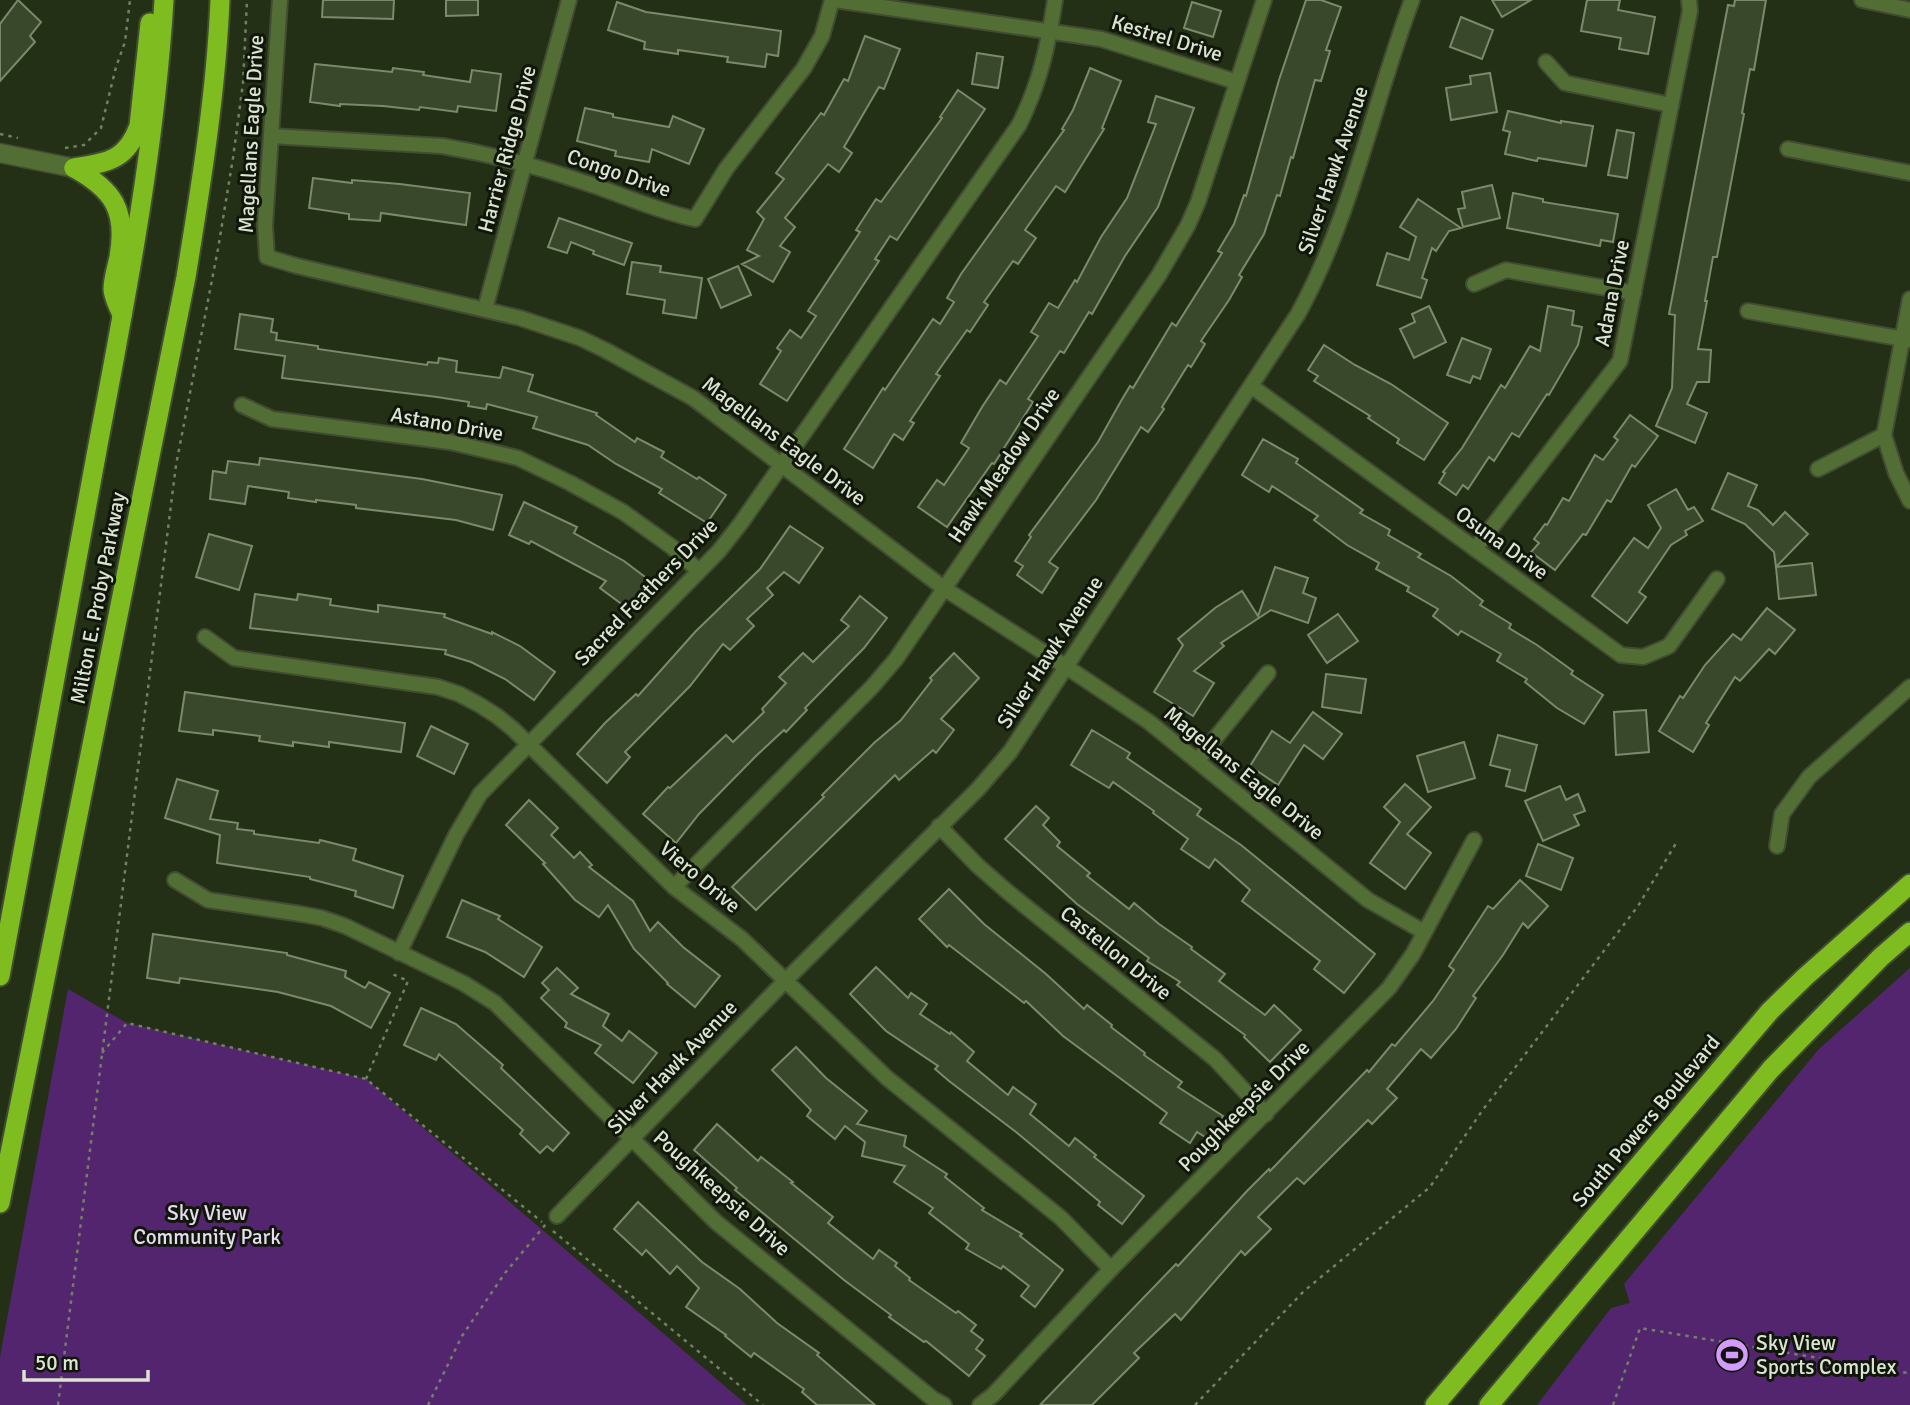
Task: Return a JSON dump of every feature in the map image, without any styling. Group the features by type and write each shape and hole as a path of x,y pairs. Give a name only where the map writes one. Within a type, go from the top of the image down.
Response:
{"highway":[{"path":"66,167 116,159 134,139 139,126 152,0"},
{"name":"Milton E. Proby Parkway","path":"0,976 149,158 160,65 164,0"},
{"name":"Milton E. Proby Parkway","path":"0,1203 186,278 218,62 220,0"},
{"path":"66,167 95,180 104,188 115,203 121,218 122,240 113,290 122,316"},
{"path":"1805,977 1910,867"},
{"name":"South Powers Boulevard","path":"1435,1405 1730,1057 1805,977 1910,884"},
{"path":"1489,1405 1771,1069 1881,957 1910,932"},
{"path":"1881,957 1910,938"}],"street":[{"name":"Magellans Eagle Drive","path":"280,0 265,225 267,257 485,309 580,338 633,363 693,398 945,589 1149,722 1368,900 1424,932"},
{"name":"Harrier Ridge Drive","path":"485,309 569,0"},
{"name":"Congo Drive","path":"271,136 442,146 493,155 586,182 662,212 695,219 726,169 804,68 822,36 833,0"},
{"name":"Kestrel Drive","path":"833,0 1101,39 1237,82"},
{"name":"Sacred Feathers Drive","path":"399,953 469,810 492,780 719,551 783,464 1019,125 1035,92 1055,0"},
{"name":"Hawk Meadow Drive","path":"674,887 877,681 895,659 1174,249 1198,202 1264,0"},
{"name":"Silver Hawk Avenue","path":"551,1220 996,770 1016,744 1298,314 1326,261 1412,0"},
{"name":"Adana Drive","path":"1475,549 1620,361 1690,11 1689,0"},
{"path":"1862,0 1910,10"},
{"path":"1546,62 1565,83 1671,105"},
{"path":"1788,149 1910,173"},
{"path":"0,153 66,167"},
{"path":"1474,284 1506,270 1634,293"},
{"path":"1910,299 1906,340 1884,435 1896,473 1910,501"},
{"path":"1748,311 1906,340"},
{"name":"Osuna Drive","path":"1251,386 1621,655 1643,657 1669,646 1717,579"},
{"name":"Astano Drive","path":"242,405 272,419 450,442 518,458 570,482 623,512 672,547 699,571"},
{"path":"1818,469 1884,435"},
{"name":"Viero Drive","path":"205,637 234,658 413,682 449,691 497,716 528,743 674,887 742,939 887,1078 1062,1218 1111,1269"},
{"path":"1197,761 1268,673"},
{"path":"1777,846 1782,814 1809,777 1910,687"},
{"name":"Castellon Drive","path":"939,826 1009,893 1214,1059 1266,1114"},
{"name":"Poughkeepsie Drive","path":"980,1405 993,1395 1111,1269 1389,988 1413,954 1474,839"},
{"name":"Poughkeepsie Drive","path":"175,880 208,900 323,918 463,983 495,1003 716,1222 933,1399 944,1405"}],"path":[{"path":"66,167 62,148 84,145 101,128 125,42 130,0"},
{"path":"58,1405 176,465 233,158 243,83 247,0"},
{"path":"1195,1405 1304,1291 1430,1187 1482,1111 1638,906 1678,840"},
{"path":"366,1079 408,981 390,973"},
{"path":"102,1053 127,1023 366,1079 551,1220 763,1405"},
{"path":"428,1405 462,1336 505,1273 551,1220"},
{"path":"1614,1405 1640,1328 1908,1373"}],"green space":[{"path":"1910,968 1910,1405 1537,1405 1611,1308 1630,1303 1624,1284 1819,1049"},
{"name":"Sky View Community Park","path":"68,989 127,1023 366,1079 747,1405 0,1405 0,1357"}],"building":[{"path":"18,0 41,22 30,36 35,42 0,81 0,24"},
{"path":"323,0 394,0 393,19 322,17"},
{"path":"446,0 478,0 478,15 446,16"},
{"path":"1306,0 1321,0 1341,7 1326,50 1330,51 1321,81 1315,80 1293,158 1291,157 1280,196 1277,195 1264,234 1239,275 1242,277 1229,300 1201,341 1205,344 1191,367 1188,365 1162,407 1164,409 1148,432 1141,427 1096,500 1049,562 1058,568 1042,593 1017,575 1023,566 1015,561 1031,537 1029,535 1098,442 1130,386 1133,388 1172,323 1176,326 1222,253 1218,251 1234,224 1244,195 1246,196 1279,80"},
{"path":"1492,0 1531,0 1502,17"},
{"path":"1587,0 1620,0 1618,10 1655,17 1648,54 1619,49 1621,38 1581,31"},
{"path":"1735,0 1766,0 1754,70 1750,69 1717,257 1713,257 1705,301 1698,349 1711,350 1709,382 1697,382 1687,404 1707,413 1695,443 1656,426 1672,388 1675,315 1669,314 1728,5 1734,6"},
{"path":"617,2 646,12 781,31 778,56 767,54 765,67 727,62 728,57 678,50 678,54 644,49 645,42 608,30"},
{"path":"1192,2 1221,11 1213,37 1184,28"},
{"path":"1461,17 1493,30 1482,59 1450,47"},
{"path":"865,36 900,49 884,89 879,87 844,147 852,153 839,172 828,164 785,218 795,227 780,246 790,252 773,282 742,264 759,256 747,250 764,219 757,212 784,179 776,173 821,113 824,115 844,79 848,81"},
{"path":"977,53 1003,57 998,88 972,84"},
{"path":"315,64 392,72 393,68 470,82 472,70 501,74 496,111 458,106 457,112 420,107 419,110 310,102"},
{"path":"1090,68 1121,81 1102,128 1104,129 1065,192 1056,186 1025,230 1036,238 1018,264 1013,261 984,302 988,305 970,332 967,330 936,374 940,376 910,421 914,423 903,440 894,434 873,468 844,449 883,388 885,390 933,319 940,324 954,302 947,298 961,274 1064,130 1062,129"},
{"path":"1490,73 1497,112 1451,120 1446,88 1471,84 1470,76"},
{"path":"958,90 985,109 897,240 890,236 875,259 879,261 787,401 760,384 781,351 777,348 790,330 801,338 816,316 808,311 860,232 856,230 876,199 881,202 942,118 940,117"},
{"path":"1156,96 1194,108 1158,207 1125,256 1092,314 1089,312 1064,353 1060,351 1028,399 1033,402 994,464 992,463 947,527 918,507 937,480 944,485 969,448 961,443 982,407 1000,380 1006,384 1038,336 1031,332 1049,303 1058,308 1075,280 1077,282 1101,237 1127,198 1156,124 1148,122"},
{"path":"585,108 613,114 613,117 669,127 673,116 704,129 689,164 652,149 649,162 615,156 616,151 577,141"},
{"path":"1508,111 1561,123 1593,126 1586,166 1538,158 1537,161 1505,154 1510,132 1503,130"},
{"path":"1617,130 1634,133 1627,178 1608,175"},
{"path":"313,178 352,183 352,180 400,184 470,193 466,225 381,213 380,221 349,219 349,214 309,208"},
{"path":"1492,185 1500,218 1463,227 1458,209 1465,208 1462,192"},
{"path":"1513,193 1543,199 1543,202 1618,214 1613,242 1601,240 1600,246 1507,228"},
{"path":"1418,199 1461,228 1449,231 1436,251 1432,248 1422,278 1427,280 1421,298 1377,285 1387,253 1409,260 1416,237 1400,227"},
{"path":"559,218 632,243 624,265 593,254 594,251 571,242 567,253 548,247"},
{"path":"632,262 661,266 660,272 702,278 696,318 663,313 665,300 627,294"},
{"path":"738,266 751,295 721,308 708,279"},
{"path":"1429,306 1446,342 1414,358 1400,329 1415,322 1412,314"},
{"path":"1548,306 1574,311 1572,325 1582,327 1578,345 1549,395 1547,394 1519,437 1512,433 1494,461 1489,457 1468,489 1463,485 1456,495 1439,483 1445,473 1443,472 1462,448 1501,385 1505,388 1530,346 1540,351"},
{"path":"240,314 273,319 271,332 277,333 276,340 318,346 318,349 427,365 428,362 438,363 439,358 457,361 456,372 500,378 503,367 533,375 528,391 597,413 596,415 635,442 637,438 664,452 661,457 726,495 707,523 659,493 662,489 588,445 533,428 537,417 487,404 486,409 468,406 469,402 437,397 282,378 285,356 235,349"},
{"path":"1462,338 1491,349 1480,379 1473,376 1470,383 1447,375"},
{"path":"1324,345 1391,384 1448,423 1424,460 1397,443 1399,439 1368,418 1370,416 1314,381 1318,376 1308,370"},
{"path":"1630,415 1658,436 1635,467 1632,465 1611,502 1607,500 1586,535 1583,534 1555,570 1531,552 1539,543 1534,539 1545,524 1547,525 1563,498 1569,501 1595,455 1603,460 1618,440 1614,437"},
{"path":"1263,439 1298,459 1296,463 1363,510 1360,513 1390,530 1388,535 1451,576 1483,601 1480,605 1511,624 1509,628 1537,645 1573,671 1571,674 1603,695 1584,724 1557,708 1525,682 1527,679 1497,661 1501,654 1461,631 1458,635 1433,616 1438,609 1407,591 1409,587 1376,569 1379,563 1347,545 1314,520 1318,516 1272,486 1269,492 1242,475"},
{"path":"260,458 422,479 502,495 493,530 456,520 288,498 289,492 248,486 245,504 210,499 213,471 226,473 228,461 259,465"},
{"path":"1728,473 1757,485 1748,506 1758,510 1773,525 1785,512 1808,534 1776,567 1774,552 1745,524 1712,509"},
{"path":"1676,489 1688,510 1694,507 1703,521 1685,531 1687,535 1671,545 1639,592 1646,597 1627,623 1592,596 1634,538 1648,548 1661,528 1648,505"},
{"path":"524,502 577,527 574,533 624,561 649,580 627,608 600,588 606,581 531,541 529,544 509,535"},
{"path":"790,526 823,548 799,583 784,572 767,588 773,595 747,619 754,626 730,650 723,644 690,686 625,752 630,757 607,783 577,754 605,723 636,694 638,696 695,632 760,569"},
{"path":"209,534 252,546 239,590 196,577"},
{"path":"1812,563 1816,595 1779,599 1776,567"},
{"path":"1275,567 1308,578 1303,593 1316,598 1308,623 1271,610 1221,643 1224,646 1194,671 1214,683 1193,716 1154,692 1183,645 1178,639 1215,608 1242,591 1258,616"},
{"path":"255,594 297,600 298,594 331,599 330,605 378,612 378,605 445,614 444,617 492,632 520,646 555,672 534,700 505,679 471,662 445,654 446,650 250,628"},
{"path":"860,596 887,618 864,648 805,708 807,710 786,732 784,730 756,756 699,814 676,843 643,814 668,787 726,735 733,742 764,712 762,709 786,683 779,677 803,653 813,662 849,626 841,620"},
{"path":"1767,608 1795,630 1775,654 1769,649 1740,681 1735,677 1706,723 1709,725 1693,752 1659,731 1680,696 1683,698 1705,665 1733,634 1741,640"},
{"path":"1338,614 1358,641 1327,663 1308,635"},
{"path":"954,653 979,678 941,719 954,730 936,753 933,750 899,780 895,775 756,910 732,887 824,797 822,795 874,743 901,720 932,680 930,678"},
{"path":"1326,674 1366,679 1361,713 1322,707"},
{"path":"185,692 405,723 401,752 329,742 329,747 293,742 293,746 259,741 260,736 213,730 213,735 179,731"},
{"path":"1646,710 1649,752 1616,755 1614,712"},
{"path":"1313,712 1342,734 1323,759 1304,745 1278,785 1250,766 1272,731 1290,743"},
{"path":"431,726 468,744 454,774 417,756"},
{"path":"1092,730 1130,753 1127,758 1201,809 1197,815 1241,845 1375,954 1344,993 1314,969 1320,961 1242,901 1250,890 1215,859 1209,868 1181,849 1188,839 1153,813 1154,811 1113,782 1109,788 1071,765"},
{"path":"1498,735 1537,745 1525,791 1506,786 1510,770 1490,765"},
{"path":"1464,742 1475,778 1428,792 1417,756"},
{"path":"177,779 218,791 210,819 238,823 237,829 254,831 254,834 319,843 320,840 356,849 353,860 403,876 393,908 355,896 356,891 310,877 217,863 220,835 165,818"},
{"path":"1405,784 1431,807 1407,834 1431,853 1405,889 1370,863 1400,822 1384,807"},
{"path":"1560,786 1566,800 1578,794 1585,811 1574,815 1579,825 1543,841 1525,801"},
{"path":"529,800 558,828 551,835 574,858 580,852 592,865 589,867 633,901 650,931 658,922 683,947 720,976 695,1007 667,984 634,949 608,905 599,917 575,900 543,864 545,863 506,825"},
{"path":"1036,806 1049,818 1043,825 1060,842 1057,846 1090,873 1087,876 1129,909 1134,903 1192,947 1191,949 1225,974 1219,981 1265,1015 1274,1005 1301,1030 1270,1062 1245,1035 1177,985 1180,982 1147,961 1149,958 1077,904 1005,839"},
{"path":"1538,844 1573,858 1561,890 1526,876"},
{"path":"1520,880 1548,906 1528,928 1523,923 1473,996 1476,998 1456,1029 1431,1058 1421,1049 1387,1089 1397,1098 1372,1124 1368,1120 1304,1184 1297,1178 1258,1217 1271,1229 1245,1255 1241,1251 1181,1320 1175,1314 1134,1353 1139,1358 1092,1405 1040,1405 1176,1264 1178,1266 1247,1191 1269,1169 1270,1171 1367,1070 1369,1072 1392,1044 1395,1046 1433,1001 1454,970 1449,966 1488,906 1493,909"},
{"path":"949,889 984,924 1084,1009 1087,1005 1145,1053 1144,1055 1182,1082 1178,1087 1223,1116 1208,1139 1197,1132 1190,1143 1160,1123 1167,1113 1063,1036 1026,1001 1024,1003 949,945 947,947 919,919"},
{"path":"462,900 500,916 498,919 542,947 524,977 485,952 447,937"},
{"path":"153,934 287,953 346,971 345,977 365,988 369,982 390,993 371,1028 331,1006 278,992 180,978 179,983 147,978"},
{"path":"876,967 908,998 911,993 927,1004 920,1014 950,1034 951,1032 974,1052 967,1061 1008,1095 1013,1087 1036,1104 1030,1114 1069,1146 1075,1138 1096,1155 1094,1157 1144,1196 1122,1224 1098,1205 1100,1202 1016,1132 935,1069 938,1066 886,1031 850,994"},
{"path":"557,968 578,988 571,994 609,1014 603,1026 622,1041 629,1031 657,1053 633,1083 595,1053 601,1045 565,1027 567,1023 541,998 549,990 542,983"},
{"path":"421,1008 456,1024 503,1065 501,1068 569,1133 553,1151 547,1146 540,1153 520,1134 523,1130 439,1054 436,1060 404,1045"},
{"path":"796,1047 826,1078 867,1111 857,1124 906,1136 904,1146 947,1174 945,1177 984,1208 982,1210 1022,1234 1020,1236 1063,1270 1035,1307 1021,1296 1029,1286 1003,1266 1001,1269 966,1249 969,1244 929,1213 933,1208 894,1182 905,1166 862,1156 865,1142 845,1126 835,1139 807,1116 811,1110 772,1070"},
{"path":"717,1124 758,1161 761,1157 793,1182 791,1183 833,1217 828,1223 873,1259 879,1250 897,1263 895,1266 910,1278 909,1280 976,1325 971,1331 983,1340 976,1349 985,1356 969,1376 926,1341 889,1317 891,1315 735,1190 737,1188 694,1150"},
{"path":"638,1202 702,1262 740,1289 777,1323 819,1353 817,1355 875,1405 817,1405 802,1392 804,1389 754,1353 751,1357 726,1335 686,1307 699,1288 677,1266 670,1274 646,1250 642,1255 614,1229"}],"place":[{"name":"Sky View Sports Complex","path":"1732,1355"}]}
